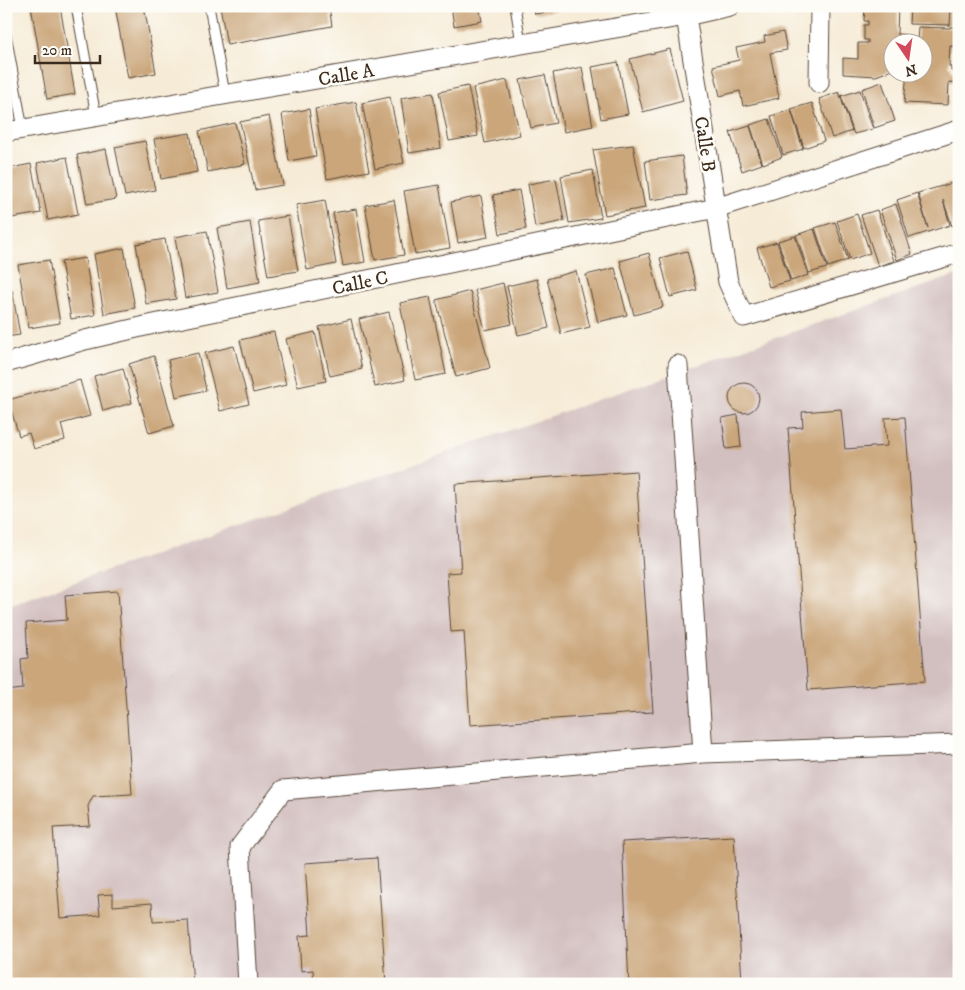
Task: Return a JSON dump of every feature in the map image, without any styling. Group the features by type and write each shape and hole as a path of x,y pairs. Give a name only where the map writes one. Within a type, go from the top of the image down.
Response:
{"street":[{"name":"Calle A","path":"15,130 521,43 686,11 730,6"},
{"path":"819,83 820,6"},
{"name":"Calle B","path":"686,11 728,282 744,317 959,253"},
{"name":"Calle C","path":"6,363 85,340 164,322 716,208 959,130"},
{"path":"678,365 703,753"},
{"path":"248,984 240,848 283,790 703,753 959,744"}],"lane":[{"path":"76,6 96,116"},
{"path":"209,6 225,94"},
{"path":"515,6 521,43"},
{"path":"6,34 15,130"}],"shaded area":[{"path":"959,274 959,984 6,984 6,606"}],"building":[{"path":"31,6 60,6 75,94 47,99"},
{"path":"115,6 144,6 156,73 128,78"},
{"path":"220,6 329,6 332,26 227,45"},
{"path":"451,6 479,6 482,21 454,26"},
{"path":"533,6 562,6 563,9 535,14"},
{"path":"865,6 898,6 897,32 882,32 882,74 876,76 843,74 843,58 858,59 858,43 868,43 868,40 864,40 864,25 868,25 868,21 864,21"},
{"path":"910,7 951,8 950,25 909,24"},
{"path":"918,27 959,27 959,47 950,46 949,66 951,71 959,72 959,83 949,82 948,105 904,103 906,82 932,82 932,32 918,32"},
{"path":"783,32 787,50 770,53 779,98 743,106 740,91 720,96 713,66 739,60 736,48 765,42 764,36"},
{"path":"670,49 683,101 643,112 630,59"},
{"path":"618,62 628,114 601,119 592,67"},
{"path":"582,67 593,126 564,132 553,73"},
{"path":"545,75 556,123 531,128 520,80"},
{"path":"507,80 520,135 485,143 473,88"},
{"path":"882,82 895,121 874,128 862,89"},
{"path":"468,86 478,136 449,141 439,92"},
{"path":"860,90 873,129 854,134 841,96"},
{"path":"839,92 852,131 832,138 819,99"},
{"path":"433,93 441,148 409,153 401,98"},
{"path":"390,97 404,163 375,169 362,103"},
{"path":"356,102 369,171 327,179 315,109"},
{"path":"812,103 824,141 804,148 791,109"},
{"path":"309,109 316,156 289,161 282,114"},
{"path":"791,110 803,149 783,155 771,116"},
{"path":"269,116 283,185 255,190 240,122"},
{"path":"769,119 782,157 763,164 750,125"},
{"path":"235,123 245,164 208,172 199,131"},
{"path":"750,126 762,164 742,171 730,132"},
{"path":"190,133 197,172 161,179 154,139"},
{"path":"145,141 155,190 125,196 115,147"},
{"path":"633,145 645,208 605,215 593,150"},
{"path":"106,149 116,199 87,204 77,155"},
{"path":"682,156 687,195 650,200 645,161"},
{"path":"67,157 78,214 48,220 37,163"},
{"path":"31,164 41,213 12,218 6,187 6,169"},
{"path":"593,170 601,218 569,223 561,176"},
{"path":"556,179 564,221 535,227 528,184"},
{"path":"959,181 959,223 952,226 943,200 950,225 909,238 897,200 917,193 928,228 918,193"},
{"path":"439,185 450,248 415,254 404,191"},
{"path":"519,190 526,229 500,234 493,195"},
{"path":"481,196 488,237 458,243 451,202"},
{"path":"325,200 336,264 307,270 296,205"},
{"path":"394,200 404,255 375,260 365,205"},
{"path":"896,204 912,254 897,260 880,210"},
{"path":"356,209 365,262 343,266 333,213"},
{"path":"877,210 894,261 878,266 861,215"},
{"path":"857,214 870,253 850,260 837,221"},
{"path":"288,216 298,271 268,276 258,221"},
{"path":"250,222 260,282 227,288 217,228"},
{"path":"835,222 848,260 828,267 815,228"},
{"path":"814,229 827,268 809,273 796,235"},
{"path":"207,231 218,292 185,298 175,237"},
{"path":"795,236 808,275 791,281 778,241"},
{"path":"165,239 176,299 146,304 136,244"},
{"path":"777,242 790,281 769,287 757,248"},
{"path":"124,248 135,308 104,314 94,254"},
{"path":"687,251 697,290 670,297 660,258"},
{"path":"649,253 663,307 634,315 620,261"},
{"path":"85,258 95,315 71,319 61,262"},
{"path":"49,260 60,323 29,328 18,265"},
{"path":"615,268 627,315 598,322 586,275"},
{"path":"576,271 590,327 561,334 547,279"},
{"path":"537,279 549,328 518,335 507,286"},
{"path":"503,283 512,324 485,330 475,290"},
{"path":"12,290 20,335 6,337 6,291"},
{"path":"470,291 490,368 456,377 436,300"},
{"path":"430,297 446,374 415,380 400,303"},
{"path":"389,312 405,380 375,387 359,319"},
{"path":"351,319 362,369 330,376 319,327"},
{"path":"274,332 286,385 253,393 240,340"},
{"path":"315,332 326,381 298,387 286,339"},
{"path":"234,346 249,404 220,411 205,353"},
{"path":"198,353 206,390 176,397 168,360"},
{"path":"154,356 174,426 149,433 129,364"},
{"path":"123,368 132,403 103,411 94,376"},
{"path":"80,380 90,416 61,424 65,440 34,449 29,433 19,436 8,400"},
{"path":"744,383 755,387 759,398 755,409 744,413 733,409 729,398 733,387"},
{"path":"841,409 845,449 887,446 885,418 905,417 925,681 808,690 788,428 803,427 802,412"},
{"path":"738,415 741,447 726,449 722,418"},
{"path":"636,471 653,712 470,725 464,631 451,632 447,573 461,572 455,484"},
{"path":"118,591 132,794 93,796 88,806 90,826 53,828 60,918 100,915 98,895 113,894 113,906 152,903 153,922 188,920 193,984 6,984 6,691 23,689 21,659 28,658 26,623 67,620 65,595"},
{"path":"734,836 742,984 629,984 622,842"},
{"path":"377,858 386,984 314,984 313,970 301,971 299,936 310,935 305,863"}]}
